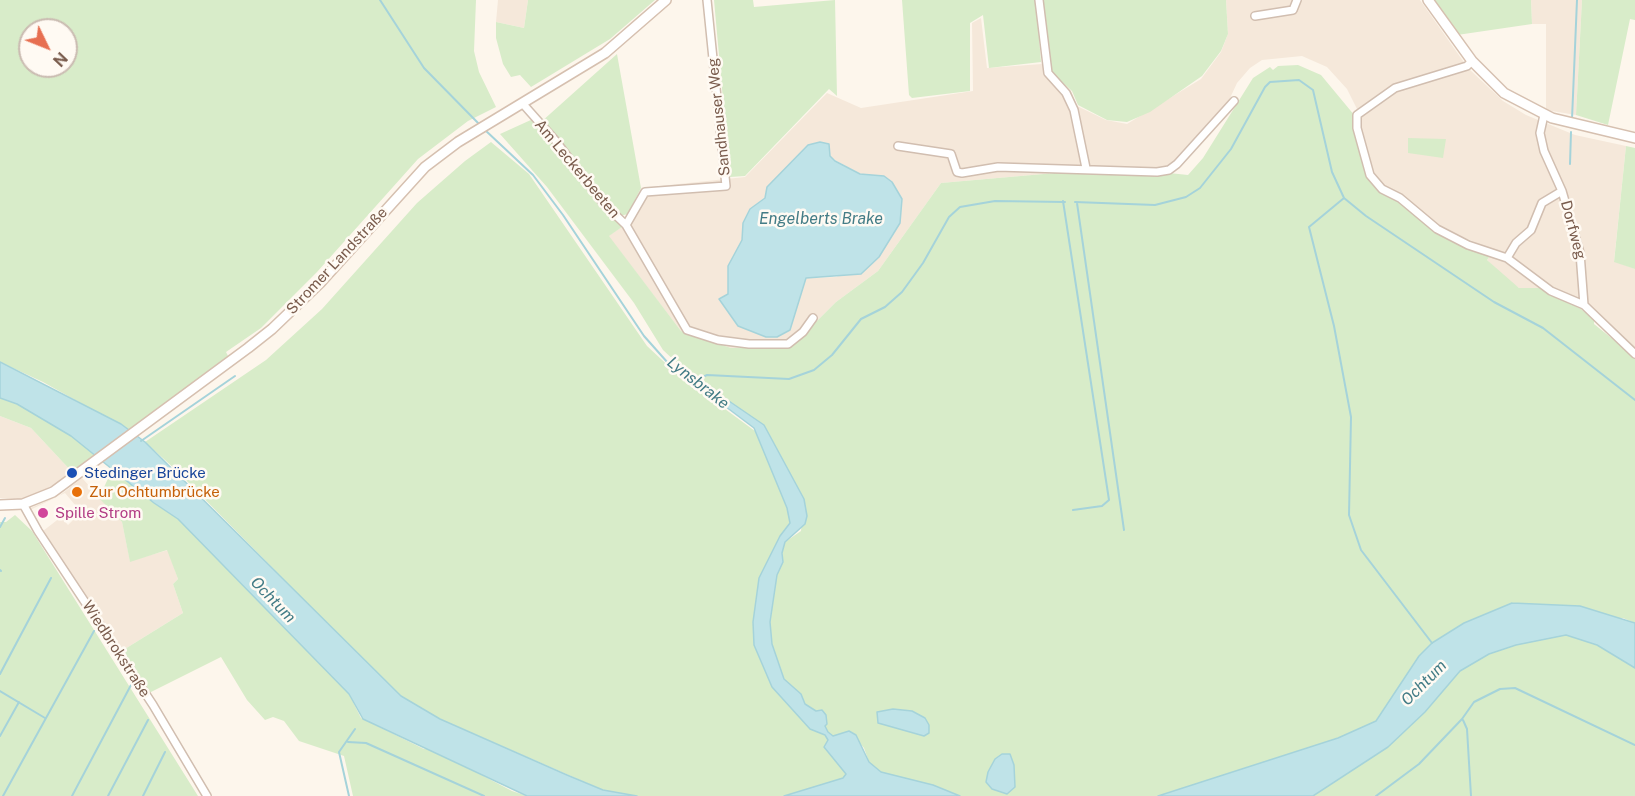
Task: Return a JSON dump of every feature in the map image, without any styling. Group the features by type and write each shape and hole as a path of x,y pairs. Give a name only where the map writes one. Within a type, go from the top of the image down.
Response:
{"main road":[{"name":"Stromer Landstraße","path":"0,505 23,504 54,492 135,433 272,329 320,283 411,180 444,153 482,127 605,53 666,0"},
{"path":"1428,0 1472,61 1504,93 1544,115 1572,125 1635,138"}],"street":[{"name":"Sandhauser Weg","path":"626,225 645,192 726,186 707,0"},
{"path":"1039,0 1048,73 1066,93 1074,110 1086,168"},
{"path":"1255,16 1293,10 1297,0"},
{"path":"1472,61 1467,66 1395,88 1357,115 1357,128 1374,182 1400,198 1437,229 1468,244 1507,258 1551,291 1584,305 1635,354"},
{"path":"898,146 951,154 957,172 962,173 998,167 1086,168 1137,173 1168,170 1234,100"},
{"name":"Am Leckerbeeten","path":"523,104 555,140 603,203 626,225 687,330 718,340 749,344 788,344 803,332 813,318"},
{"name":"Dorfweg","path":"1544,115 1540,133 1544,151 1562,191 1581,253 1584,305"},
{"name":"Dorfweg","path":"1507,258 1516,243 1530,230 1542,203 1562,191"},
{"name":"Wiedbrokstraße","path":"23,504 38,531 153,705 207,796"}],"shaded area":[{"path":"498,0 528,0 524,28 496,22"},
{"path":"1226,0 1420,0 1468,68 1503,101 1526,115 1575,135 1626,146 1614,261 1635,269 1635,352 1590,308 1562,295 1505,255 1439,227 1385,189 1372,175 1360,134 1361,117 1347,89 1327,67 1302,56 1262,60 1250,68 1237,83 1224,111 1170,173 1134,175 1089,170 941,183 878,271 836,302 791,347 731,348 681,331 608,236 622,227 641,188 745,177 827,93 861,108 973,91 972,23 981,18 987,68 1042,64 1071,91 1077,106 1106,120 1127,124 1201,79 1221,52 1228,34","holes":["808,145 860,174 884,176 837,277 806,278 790,330 766,337 719,299 728,295 728,266 742,240 743,223 750,209 765,197 767,187"]},
{"path":"1531,0 1582,0 1576,115 1546,110 1546,24 1532,24"},
{"path":"1492,253 1506,260 1540,288 1519,288 1507,280 1487,260"},
{"path":"0,416 31,428 73,473 38,494 20,499 0,498"},
{"path":"82,478 122,522 130,561 168,550 178,579 173,584 183,613 120,652 28,509 58,497 30,510 43,531 61,517 68,525 81,512 65,493 59,496"}],"green space":[{"path":"0,0 476,0 474,51 479,72 496,107 468,121 418,159 317,272 261,328 226,352 228,356 129,430 43,382 0,362"},
{"path":"528,0 655,0 610,39 531,87 520,75 511,77 503,64 496,38 496,22 524,28"},
{"path":"714,0 753,0 754,7 835,0 837,96 829,89 745,176 730,177"},
{"path":"902,0 1036,0 1041,62 989,68 983,15 970,23 970,91 912,98 909,95"},
{"path":"1043,0 1226,0 1228,34 1221,51 1202,76 1150,112 1127,122 1107,120 1078,105 1072,91 1051,72"},
{"path":"1433,0 1531,0 1532,24 1457,35"},
{"path":"1582,0 1635,0 1635,20 1630,19 1608,125 1576,115"},
{"path":"617,54 641,188 628,214 620,216 615,213 541,122"},
{"path":"1298,65 1321,75 1355,116 1365,168 1373,184 1431,226 1492,253 1487,260 1519,288 1540,288 1581,309 1594,320 1594,324 1635,357 1635,623 1623,618 1432,643 1419,656 1376,721 1338,738 1158,796 960,796 933,785 881,773 869,762 864,748 849,731 833,736 828,732 816,711 805,704 801,695 784,679 772,644 770,622 777,575 783,562 782,553 785,542 801,531 804,499 764,425 694,379 663,350 634,303 547,187 500,134 533,119 622,227 609,236 681,331 731,348 791,347 836,302 878,271 941,183 1089,170 1134,175 1169,173 1188,175 1203,158 1253,78 1270,67 1273,70 1278,66"},
{"path":"1408,138 1446,139 1443,158 1408,153"},
{"path":"491,142 529,174 647,346 676,373 759,434 787,508 790,523 780,536 759,578 772,687 810,729 820,730 825,735 828,740 824,747 846,774 843,778 784,796 637,796 603,790 440,719 401,696 385,682 176,470 145,442 266,360 322,309 417,203 465,161"},
{"path":"1626,146 1635,148 1635,269 1614,262"},
{"path":"0,398 17,404 71,436 96,455 73,473 31,428 0,416"},
{"path":"112,470 178,519 254,594 349,694 361,718 424,749 430,748 512,791 527,796 353,796 344,756 299,741 284,721 273,717 265,720 247,700 221,657 147,694 120,652 183,613 173,584 178,579 167,550 130,562 122,522 99,498"},
{"path":"15,515 32,531 198,796 0,796 0,522 6,522"},
{"path":"1566,635 1597,645 1635,668 1635,796 1313,796 1388,747 1425,712 1460,671 1489,654 1516,645"}],"water":[{"name":"Engelberts Brake","path":"820,142 829,144 830,156 835,161 860,174 884,176 892,182 902,199 900,223 879,257 861,274 806,278 790,330 777,337 766,337 738,326 719,299 728,294 728,266 742,240 743,223 750,209 765,198 767,187 808,145"},
{"name":"Ochtum","path":"0,362 121,424 145,442 401,696 440,719 567,775 603,790 637,796 527,796 363,719 349,694 178,519 154,503 71,436 17,404 0,398"},
{"path":"681,373 707,386 764,425 804,499 807,516 805,524 785,542 770,622 772,644 784,679 801,694 805,704 816,711 822,710 826,715 827,724 825,726 833,736 849,731 856,735 869,762 881,772 933,785 960,796 784,796 843,778 846,774 824,747 828,740 825,735 810,729 772,687 754,645 753,622 759,578 780,536 790,523 787,508 754,428"},
{"name":"Ochtum","path":"1512,603 1580,606 1635,623 1635,668 1597,645 1566,635 1516,645 1489,654 1460,671 1425,712 1388,747 1313,796 1158,796 1338,738 1376,721 1419,656 1432,643 1464,623"},
{"path":"893,709 912,711 925,718 929,725 929,733 924,736 878,723 877,712"},
{"path":"1002,754 1010,754 1014,765 1015,787 1007,794 992,789 986,782 995,759"}],"waterway":[{"name":"Lynsbrake","path":"380,0 424,68 481,126"},
{"path":"1572,119 1577,0"},
{"path":"1075,202 1155,205 1186,197 1200,188 1231,149 1265,87 1270,82 1299,80 1313,90 1332,172 1344,198 1366,216 1494,302 1543,328 1635,400"},
{"name":"Lynsbrake","path":"485,130 533,175 563,215 644,336 681,374"},
{"path":"1570,164 1571,132"},
{"path":"1344,198 1309,227 1334,326 1351,417 1349,515 1361,550 1432,643"},
{"path":"694,381 707,375 789,379 814,370 832,355 861,319 885,307 902,292 923,263 949,217 960,207 995,201 1065,202"},
{"path":"1063,201 1109,500 1102,506 1073,510"},
{"path":"1077,203 1124,530"},
{"path":"141,441 235,376"},
{"path":"0,527 5,518"},
{"path":"0,674 51,578"},
{"path":"3,796 94,631"},
{"path":"72,796 131,685"},
{"path":"1376,796 1419,764 1462,719 1474,702 1500,689 1515,688 1635,745"},
{"path":"0,691 45,718"},
{"path":"0,736 19,702"},
{"path":"108,796 148,720"},
{"path":"1463,720 1467,729 1471,796"},
{"path":"349,796 339,752 355,729"},
{"path":"348,742 366,743 484,796"},
{"path":"143,796 165,752"}],"place":[{"name":"Stedinger Brücke","path":"72,473"},
{"name":"Zur Ochtumbrücke","path":"77,492"},
{"name":"Spille Strom","path":"43,513"}]}
